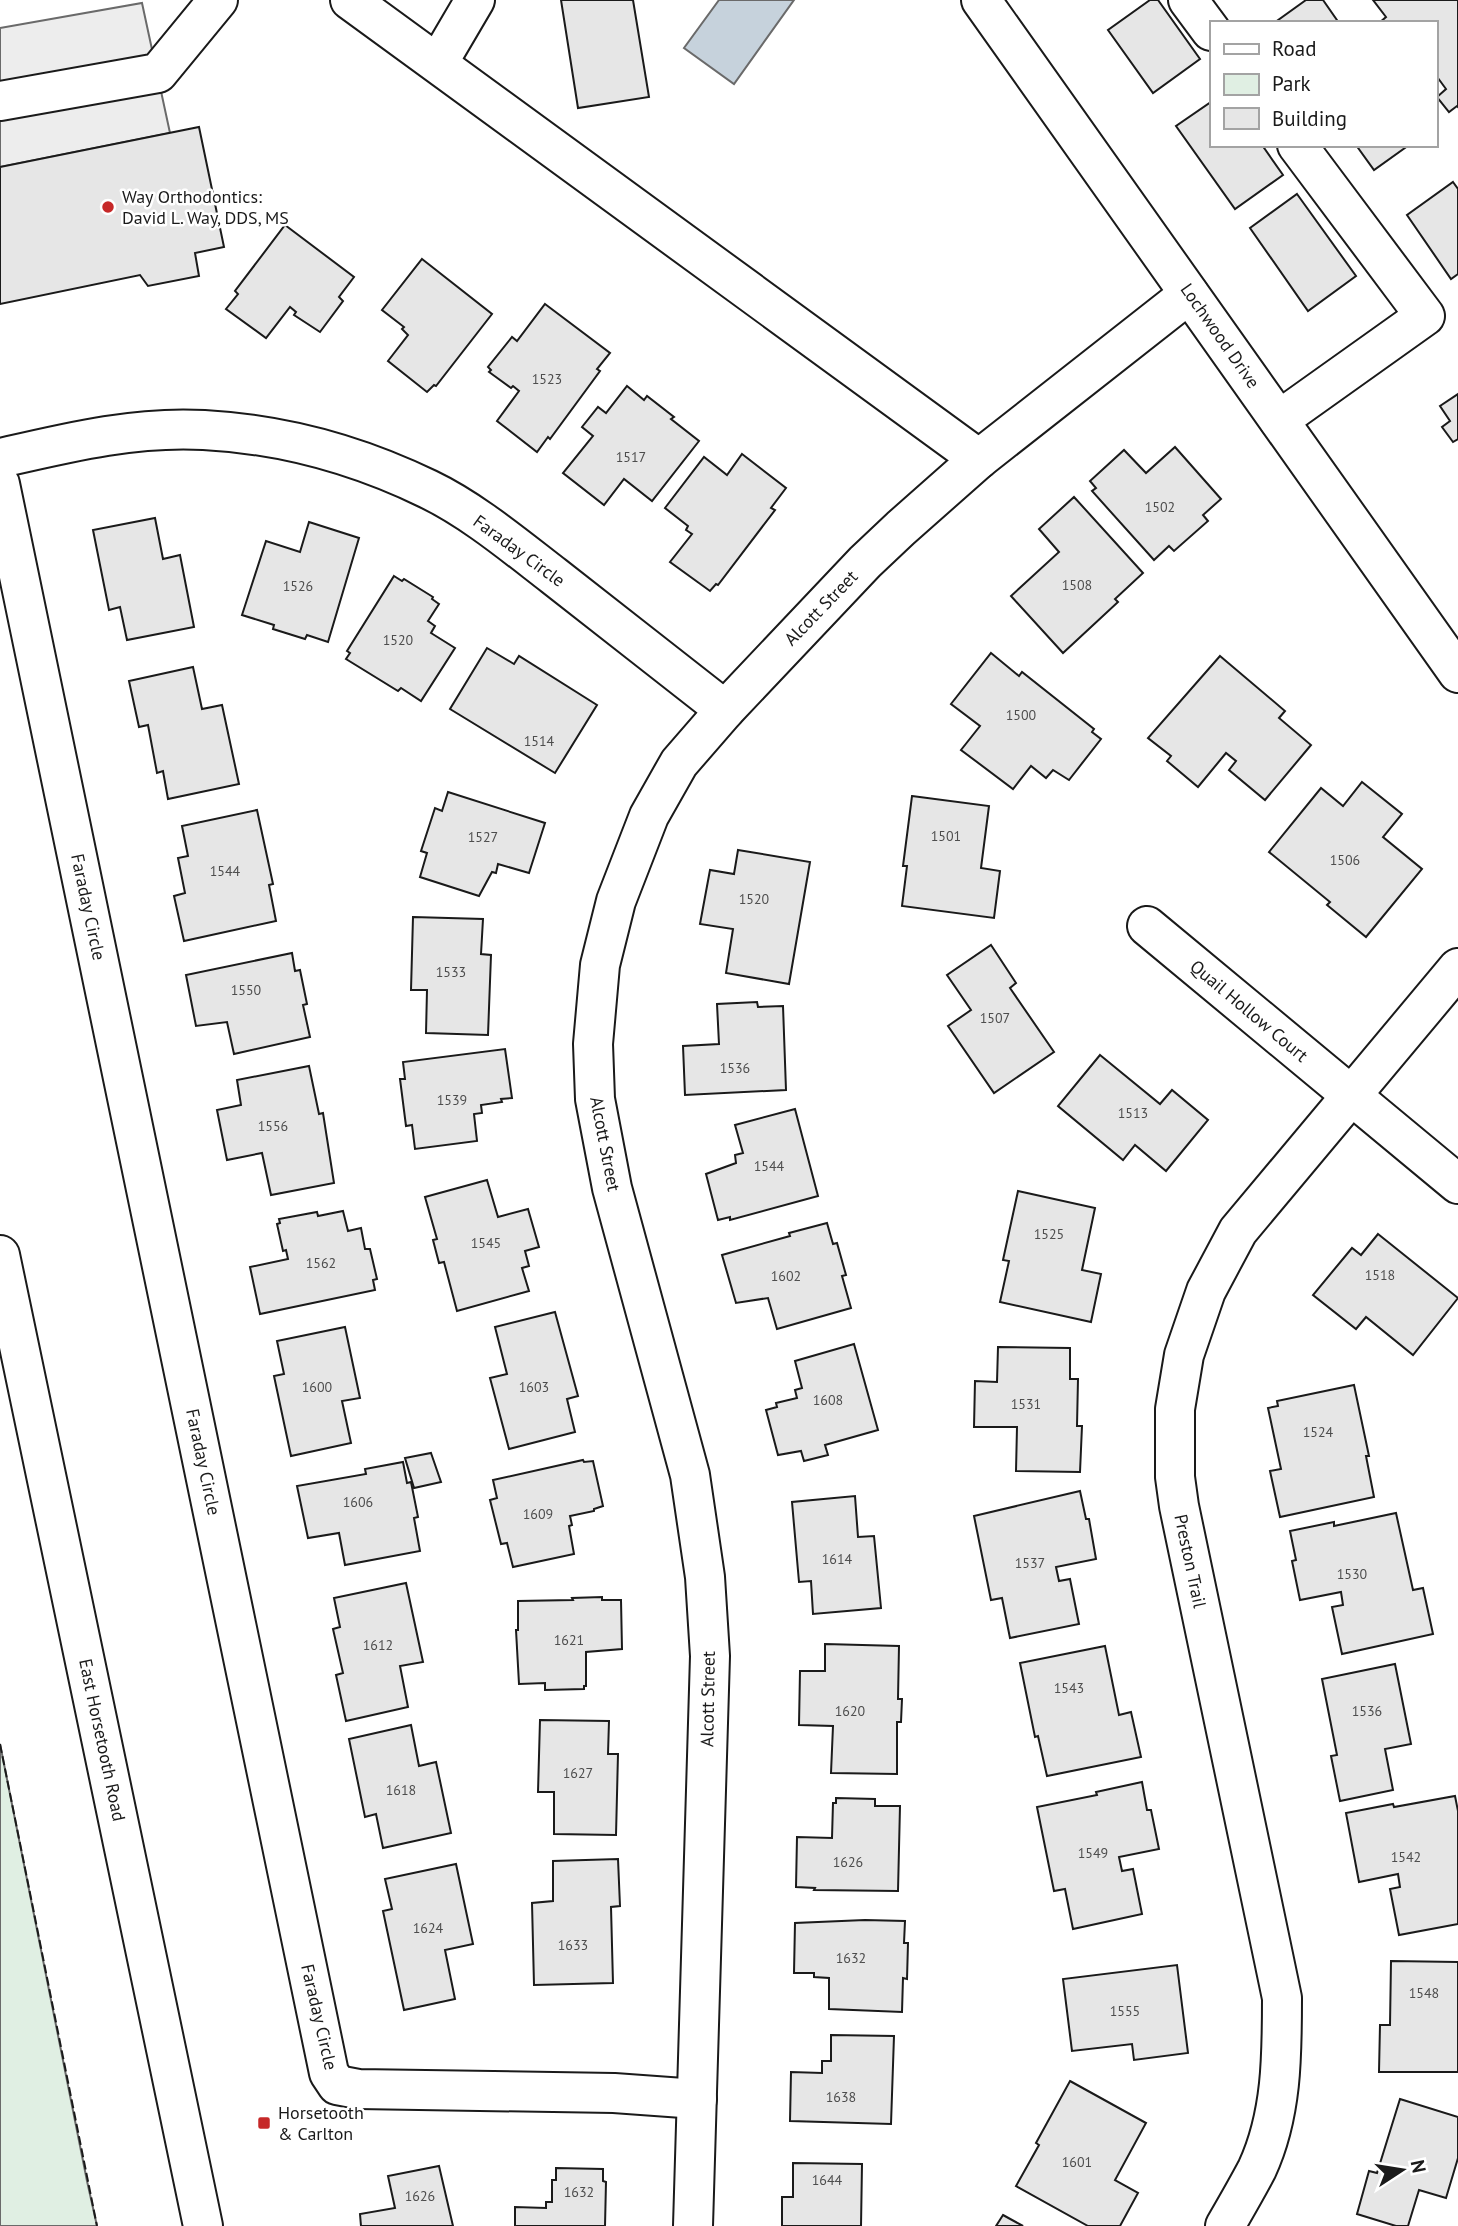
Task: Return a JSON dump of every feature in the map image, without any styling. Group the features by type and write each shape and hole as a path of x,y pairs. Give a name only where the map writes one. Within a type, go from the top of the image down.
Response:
{"street":[{"path":"0,101 158,73 218,0"},
{"path":"350,0 979,459"},
{"path":"438,63 475,0"},
{"name":"Lochwood Drive","path":"981,0 1458,673"},
{"path":"1188,0 1210,30"},
{"path":"1279,420 1425,316 1298,147"},
{"name":"Alcott Street","path":"693,2226 710,1656 705,1577 690,1475 612,1188 595,1099 593,1044 600,965 616,901 644,828 679,763 725,710 865,562 979,459 1189,294"},
{"name":"Faraday Circle","path":"0,464 5,457 76,441 142,431 203,430 281,438 369,463 430,490 497,532 725,710"},
{"name":"Faraday Circle","path":"0,484 329,2073 337,2085 358,2089 614,2093 697,2099"},
{"name":"Quail Hollow Court","path":"1147,926 1458,1184"},
{"name":"Preston Trail","path":"1225,2226 1258,2167 1275,2112 1282,2067 1282,1998 1179,1506 1175,1477 1175,1409 1184,1355 1206,1291 1238,1231 1458,968"},
{"name":"East Horsetooth Road","path":"0,1255 203,2226"}],"green space":[{"path":"0,1744 87,2181 97,2226 0,2226"}],"shaded area":[{"path":"719,0 794,0 734,84 684,48"},
{"path":"142,3 170,133 0,167 0,28"}],"building":[{"path":"561,0 633,0 649,97 578,108"},
{"path":"1150,0 1158,0 1200,59 1153,93 1108,30"},
{"path":"1306,0 1323,0 1338,21 1277,21"},
{"path":"1373,0 1458,0 1458,107 1449,112 1437,97 1446,89 1437,77 1437,21 1381,21 1386,17"},
{"path":"1210,103 1210,147 1263,147 1283,175 1235,209 1176,126"},
{"name":"Way Orthodontics: David L. Way, DDS, MS","path":"199,127 224,247 195,253 199,276 148,286 140,275 0,304 0,167"},
{"path":"1357,147 1406,147 1374,170"},
{"path":"1453,182 1458,189 1458,274 1451,279 1407,215"},
{"path":"1297,194 1356,276 1308,311 1250,228"},
{"path":"285,225 354,277 339,297 343,301 320,332 294,315 296,312 290,307 266,338 226,309 238,294 235,291"},
{"path":"422,259 492,314 436,386 427,392 388,361 408,335 402,329 404,327 382,310"},
{"path":"545,304 610,353 550,439 548,437 537,452 497,421 519,391 489,372 491,370 488,367 512,337 517,341"},
{"path":"627,386 644,400 647,396 699,441 652,501 624,479 604,505 563,473 593,436 582,427 598,407 606,413"},
{"path":"1458,394 1458,439 1453,442 1442,427 1450,421 1440,406"},
{"path":"1175,447 1221,499 1203,515 1208,521 1174,551 1169,546 1154,560 1092,491 1096,488 1090,481 1124,450 1146,473"},
{"path":"742,454 786,488 771,508 775,510 718,585 710,591 670,562 692,534 686,530 688,526 665,508 704,457 727,475"},
{"path":"1074,497 1143,573 1115,599 1118,602 1063,653 1011,596 1059,552 1039,529"},
{"path":"155,518 163,559 180,555 194,627 127,640 120,607 109,610 93,530"},
{"path":"309,522 359,538 328,642 307,635 305,639 273,629 274,625 242,615 266,541 300,552"},
{"path":"394,576 433,597 439,604 428,621 435,626 431,633 455,648 421,701 401,688 398,691 346,659 350,653 347,651"},
{"path":"487,648 514,664 519,656 597,705 555,773 450,709"},
{"path":"991,653 1019,676 1022,672 1094,729 1092,732 1101,739 1069,780 1053,770 1046,778 1031,766 1013,789 961,750 980,726 951,704"},
{"path":"1220,656 1285,711 1279,718 1311,745 1265,800 1229,770 1236,761 1226,753 1198,787 1167,761 1171,756 1148,738"},
{"path":"193,667 202,709 222,705 239,784 168,799 163,771 157,773 148,725 139,727 129,681"},
{"path":"1362,782 1402,814 1383,837 1422,869 1366,937 1327,905 1330,902 1269,852 1321,788 1343,806"},
{"path":"448,792 545,823 529,873 498,864 496,873 492,872 479,896 420,877 427,853 421,851 435,808 442,811"},
{"path":"912,796 989,806 981,868 1000,871 994,918 902,906 907,866 903,866"},
{"path":"257,810 273,884 269,885 276,921 184,941 174,896 185,893 178,858 188,856 182,826"},
{"path":"738,850 810,862 789,984 726,973 733,929 700,924 710,870 734,874"},
{"path":"413,917 483,919 481,954 491,955 488,1035 426,1033 427,990 411,990"},
{"path":"991,945 1016,983 1010,988 1054,1052 994,1093 948,1026 971,1010 947,975"},
{"path":"292,953 295,971 300,970 307,1004 303,1005 310,1037 234,1054 227,1022 196,1026 186,975"},
{"path":"757,1002 758,1007 783,1006 786,1090 685,1095 683,1046 719,1044 717,1004"},
{"path":"505,1049 512,1098 481,1105 482,1113 474,1114 477,1141 415,1149 412,1125 406,1126 400,1079 405,1079 403,1062"},
{"path":"1100,1055 1160,1104 1172,1090 1208,1120 1166,1171 1135,1145 1123,1160 1058,1106"},
{"path":"309,1066 319,1114 323,1113 334,1183 271,1195 262,1153 227,1160 217,1110 241,1105 237,1080"},
{"path":"795,1109 818,1196 730,1220 730,1217 718,1220 706,1174 736,1163 735,1155 743,1153 735,1125"},
{"path":"487,1180 498,1217 528,1209 539,1247 525,1251 529,1266 522,1268 529,1291 457,1311 444,1262 439,1263 433,1240 437,1239 425,1197"},
{"path":"1018,1191 1095,1208 1082,1270 1101,1274 1091,1322 1000,1302 1009,1261 1003,1260"},
{"path":"343,1211 348,1231 361,1228 365,1249 370,1249 377,1279 373,1280 375,1290 260,1314 250,1267 288,1259 286,1250 283,1251 277,1224 280,1223 279,1219 317,1212 318,1216"},
{"path":"827,1223 833,1244 837,1243 851,1308 777,1329 768,1298 736,1303 722,1255"},
{"path":"1378,1234 1458,1298 1413,1355 1366,1317 1356,1329 1313,1295 1352,1248 1361,1255"},
{"path":"555,1312 578,1396 567,1399 575,1432 509,1449 490,1378 507,1374 495,1327"},
{"path":"345,1327 360,1398 342,1401 351,1443 291,1456 274,1376 284,1374 277,1341"},
{"path":"854,1344 878,1430 825,1445 828,1455 804,1461 801,1451 778,1455 766,1410 777,1407 776,1403 797,1398 795,1390 802,1388 795,1361"},
{"path":"998,1347 1070,1348 1070,1379 1078,1379 1077,1426 1082,1426 1080,1472 1016,1471 1017,1427 974,1427 975,1381 997,1382"},
{"path":"1354,1385 1369,1456 1366,1456 1374,1497 1280,1517 1270,1471 1281,1469 1268,1408 1278,1406 1277,1401"},
{"path":"431,1453 441,1482 414,1488 405,1458"},
{"path":"583,1460 593,1461 603,1506 594,1511 570,1516 574,1554 513,1567 507,1543 501,1544 490,1500 497,1498 493,1480"},
{"path":"403,1462 407,1483 411,1482 418,1517 414,1518 420,1551 345,1565 339,1533 308,1538 297,1486 366,1474 365,1469"},
{"path":"1080,1491 1086,1519 1089,1519 1096,1559 1056,1567 1059,1581 1070,1579 1079,1624 1010,1638 1002,1598 991,1600 974,1516"},
{"path":"855,1496 858,1537 874,1536 881,1608 813,1614 811,1581 799,1582 792,1502"},
{"path":"1396,1513 1413,1590 1423,1588 1433,1634 1342,1654 1332,1607 1343,1605 1341,1592 1300,1600 1292,1561 1296,1560 1290,1531 1334,1522 1334,1526"},
{"path":"406,1583 423,1662 400,1666 408,1707 346,1721 336,1675 343,1673 333,1629 340,1627 334,1598"},
{"path":"602,1597 602,1600 621,1600 622,1649 586,1652 584,1689 545,1690 545,1683 519,1684 516,1630 518,1601"},
{"path":"825,1644 899,1646 898,1699 902,1699 901,1722 897,1722 897,1774 831,1773 833,1726 799,1725 800,1671 825,1671"},
{"path":"1105,1646 1119,1715 1131,1712 1141,1757 1047,1776 1038,1736 1035,1737 1020,1663"},
{"path":"1395,1664 1411,1744 1385,1749 1393,1790 1340,1801 1331,1756 1337,1755 1322,1679"},
{"path":"540,1720 609,1721 608,1754 618,1754 616,1835 554,1834 554,1792 538,1792"},
{"path":"411,1725 419,1766 436,1762 451,1833 383,1848 376,1814 365,1817 349,1739"},
{"path":"1142,1782 1159,1849 1119,1857 1122,1871 1133,1869 1142,1914 1073,1929 1065,1889 1054,1891 1037,1807 1097,1795 1096,1792"},
{"path":"1455,1796 1458,1811 1458,1924 1399,1935 1390,1889 1400,1887 1398,1874 1359,1882 1346,1813"},
{"path":"836,1798 875,1799 875,1806 900,1806 898,1891 814,1890 815,1888 796,1887 797,1837 832,1838 833,1803 836,1803"},
{"path":"618,1859 620,1906 611,1907 613,1983 534,1985 532,1903 553,1901 553,1861"},
{"path":"456,1864 473,1944 445,1950 455,1999 404,2010 383,1911 392,1909 385,1879"},
{"path":"905,1921 904,1943 908,1943 907,1979 903,1978 902,2012 829,2009 829,1978 814,1977 814,1973 794,1973 795,1923"},
{"path":"1391,1961 1458,1962 1458,2072 1379,2072 1380,2025 1390,2025"},
{"path":"1177,1965 1188,2053 1134,2060 1132,2044 1072,2051 1063,1979"},
{"path":"831,2035 894,2036 891,2124 790,2121 791,2072 822,2073 822,2061 831,2061"},
{"path":"1070,2081 1146,2123 1115,2180 1138,2193 1120,2226 1088,2226 1016,2186"},
{"path":"1400,2099 1458,2117 1458,2158 1446,2198 1419,2190 1408,2226 1396,2226 1357,2214 1369,2171 1377,2173"},
{"path":"793,2163 862,2164 861,2226 782,2226 782,2197 793,2197"},
{"path":"439,2166 453,2226 361,2226 360,2214 395,2208 388,2176"},
{"path":"556,2168 603,2169 603,2181 606,2182 605,2226 515,2226 515,2207 546,2208 546,2202 552,2202 552,2180 556,2180"},
{"path":"1003,2215 1023,2226 996,2226"}],"fence":[{"path":"0,1744 97,2226"}],"place":[{"name":"Way Orthodontics: David L. Way, DDS, MS","path":"108,207"},
{"name":"Horsetooth & Carlton","path":"264,2123"}]}
